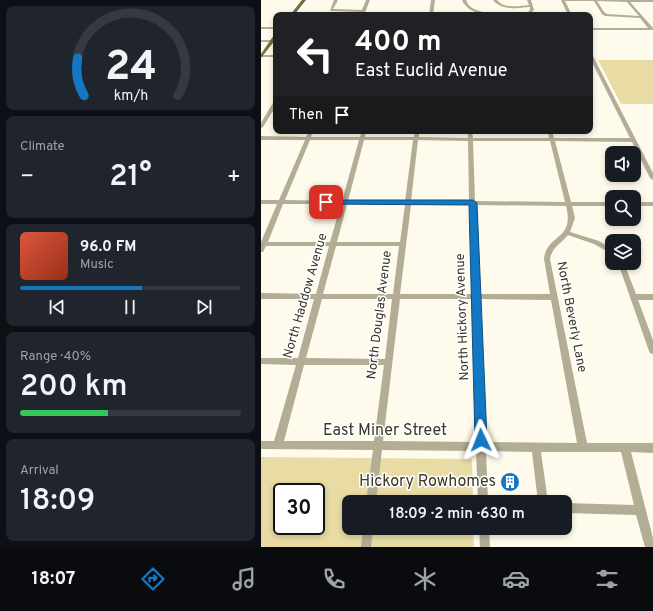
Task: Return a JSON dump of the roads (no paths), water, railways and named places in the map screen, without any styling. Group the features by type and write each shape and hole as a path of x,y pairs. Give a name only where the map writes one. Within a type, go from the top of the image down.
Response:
{"main road":[{"path":"294,12 304,0"},
{"path":"261,56 273,41"}],"street":[{"path":"336,0 331,10 364,11 369,0"},
{"path":"431,12 433,0"},
{"path":"464,0 465,5 478,12"},
{"path":"495,0 498,4 506,6 531,6"},
{"path":"529,0 532,11 531,12"},
{"path":"569,12 563,0 653,1"},
{"path":"595,1 603,14 641,17"},
{"path":"628,1 652,29"},
{"path":"261,28 273,28"},
{"path":"593,29 652,29"},
{"path":"261,41 273,41"},
{"path":"261,56 273,56"},
{"path":"593,62 653,178"},
{"path":"261,127 273,107"},
{"path":"310,134 262,246 402,244"},
{"name":"North Haddow Avenue","path":"278,445 299,362 334,244 363,134"},
{"name":"North Douglas Avenue","path":"372,495 417,134"},
{"name":"North Hickory Avenue","path":"470,134 477,297 483,495"},
{"path":"551,134 572,216 567,233 605,247"},
{"path":"261,138 633,140"},
{"path":"261,202 605,204"},
{"path":"641,204 653,204"},
{"name":"North Beverly Lane","path":"567,233 553,244 547,255 583,447"},
{"path":"623,270 653,351"},
{"path":"261,296 555,297"},
{"path":"633,297 653,297"},
{"path":"261,361 388,362"},
{"name":"East Miner Street","path":"261,445 653,448"},
{"path":"536,447 542,495"},
{"path":"625,447 640,510 651,547"},
{"path":"572,508 636,508 640,510"},
{"path":"366,547 367,535"},
{"path":"484,535 485,547"}],"place":[{"name":"Hickory Rowhomes","path":"510,482"}]}
